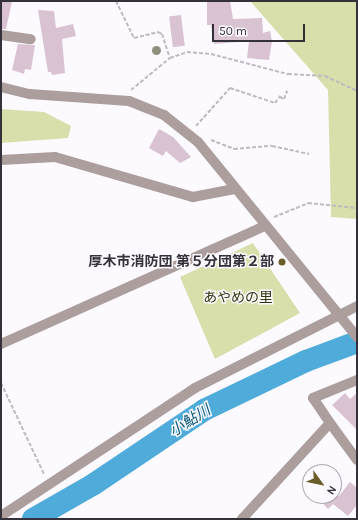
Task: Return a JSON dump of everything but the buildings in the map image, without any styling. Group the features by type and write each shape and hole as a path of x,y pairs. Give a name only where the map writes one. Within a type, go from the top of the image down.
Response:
{"street":[{"path":"1,35 31,39"},
{"path":"1,87 30,94 127,101 164,115 198,142 234,189 357,337"},
{"path":"1,160 55,157 193,197 234,189"},
{"path":"1,344 265,226"},
{"path":"1,516 195,388 357,306"},
{"path":"357,380 313,398 357,460"},
{"path":"242,519 330,423"}],"path":[{"path":"116,1 134,38 158,32 162,34 170,58"},
{"path":"127,101 130,91 170,58 187,52 211,54 288,74 325,76 357,91"},
{"path":"188,134 230,88 275,103 280,97 284,99 287,91"},
{"path":"198,142 204,138 234,149 272,146 309,154"},
{"path":"265,226 272,217 308,203 357,208"},
{"path":"1,383 49,483"}],"green space":[{"path":"250,1 357,1 357,219 331,217 328,90"},
{"path":"1,109 44,112 71,126 68,138 1,143"},
{"name":"あやめの里","path":"253,243 300,313 215,359 180,277"}],"waterway":[{"name":"小鮎川","path":"33,519 94,484 204,410 306,361 357,342"}],"place":[{"name":"厚木市消防団 第５分団第２部","path":"282,262"}]}
